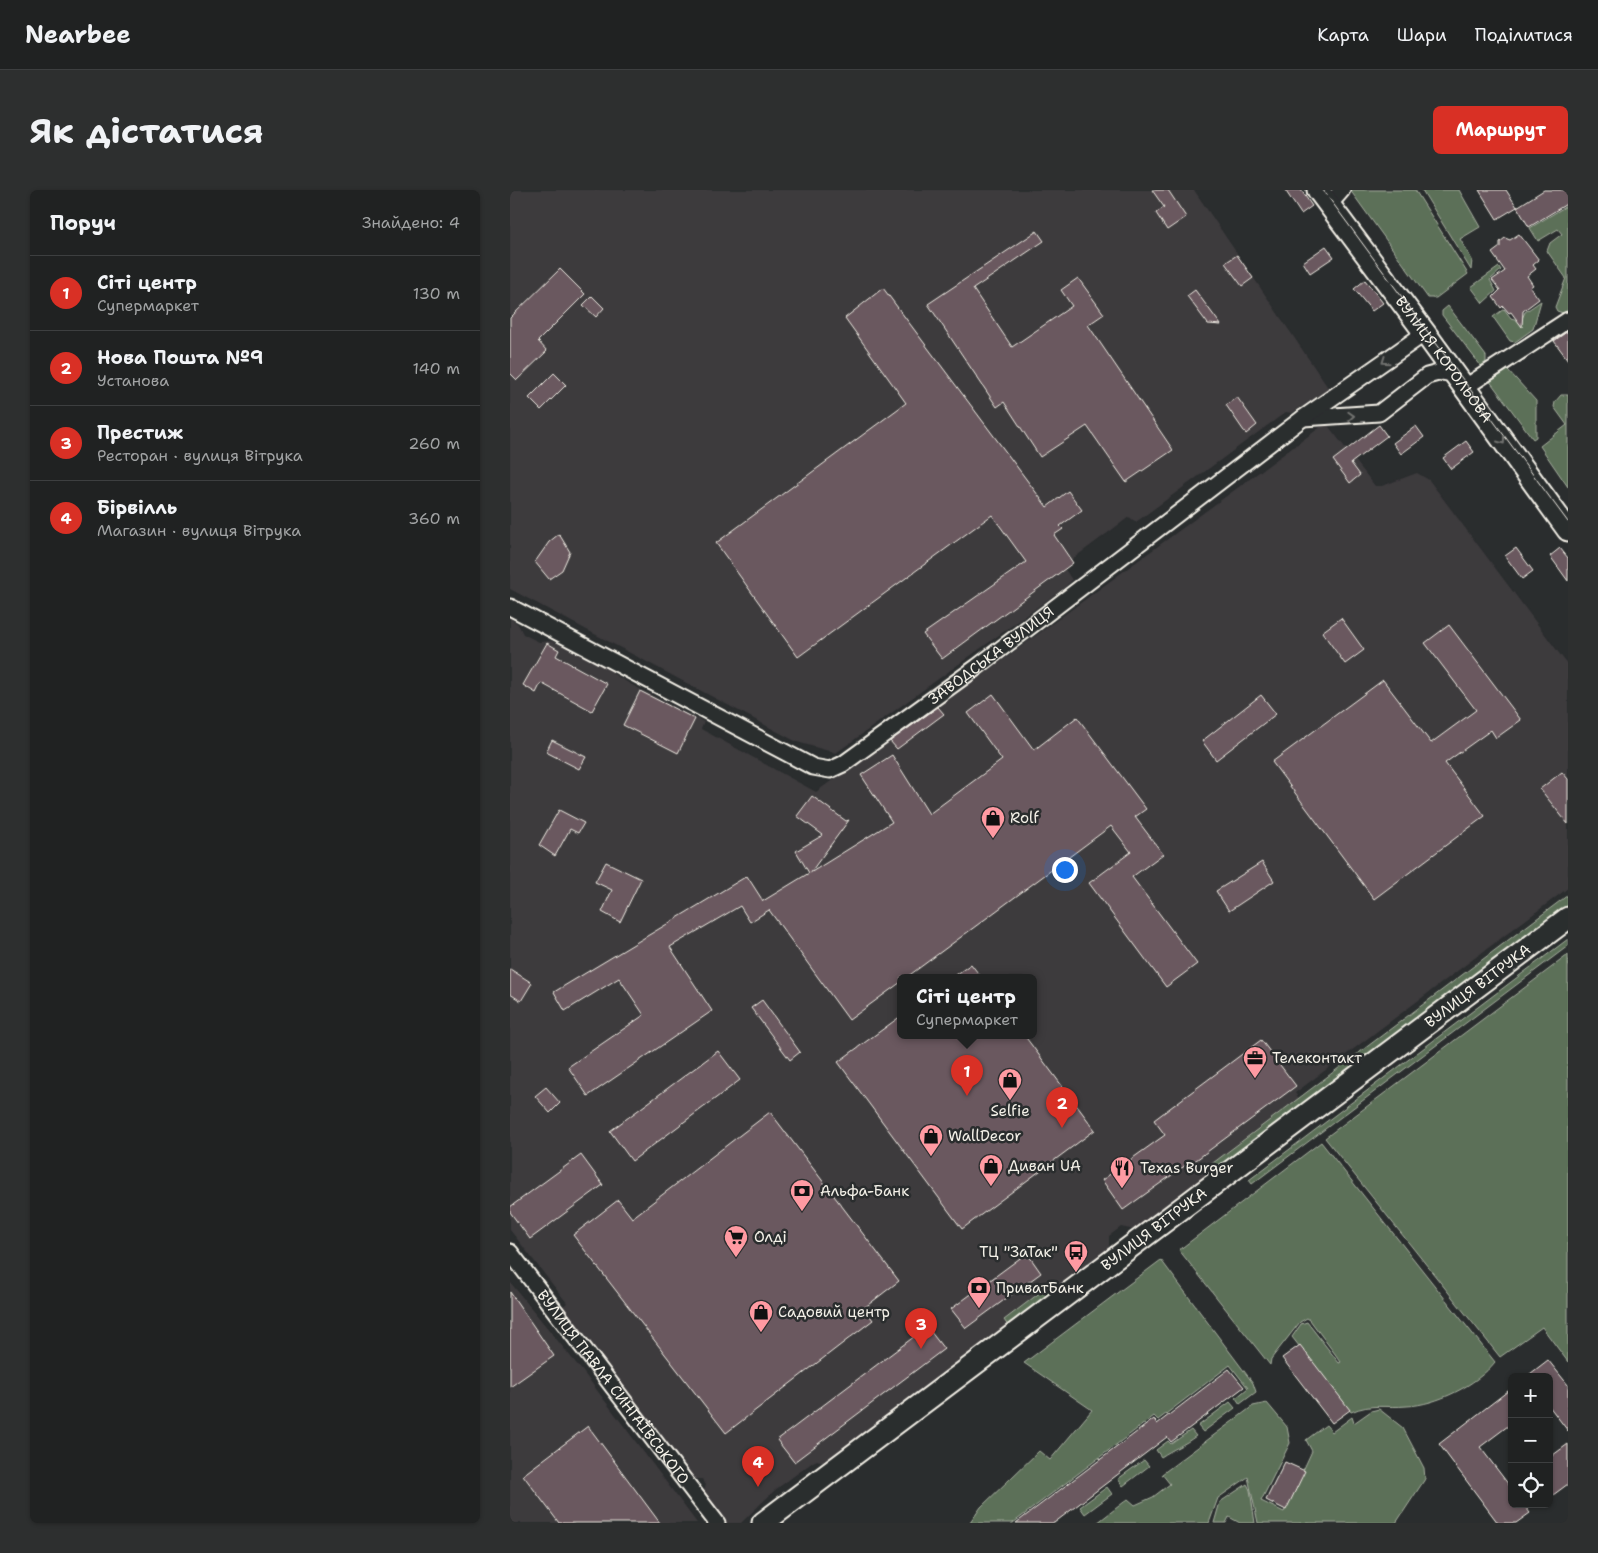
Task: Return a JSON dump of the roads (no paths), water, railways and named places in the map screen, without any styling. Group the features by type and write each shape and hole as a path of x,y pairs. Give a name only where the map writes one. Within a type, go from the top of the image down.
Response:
{"main road":[{"name":"ВУЛИЦЯ КОРОЛЬОВА","path":"1332,194 1425,333 1568,506"},
{"name":"ВУЛИЦЯ КОРОЛЬОВА","path":"1332,194 1568,530"},
{"name":"ВУЛИЦЯ ВІТРУКА","path":"762,1523 1568,918"},
{"name":"ВУЛИЦЯ ВІТРУКА","path":"779,1523 1568,929"}],"street":[{"path":"1302,418 1380,413 1427,376 1442,372 1465,381 1568,320"},
{"name":"ЗАВОДСЬКА ВУЛИЦЯ","path":"510,607 812,766 830,770 843,764 977,667 1302,418 1425,333"},
{"name":"ВУЛИЦЯ ПАВЛА СИНГАЇВСЬКОГО","path":"510,1252 717,1523"}],"tram line":[{"path":"1323,190 1568,522"}],"place":[{"name":"Rolf","path":"993,839"},
{"name":"Телеконтакт","path":"1255,1079"},
{"name":"Сіті центр","path":"967,1096"},
{"name":"Selfie","path":"1010,1101"},
{"name":"Нова Пошта №9","path":"1062,1128"},
{"name":"WallDecor","path":"931,1157"},
{"name":"Диван UA","path":"991,1187"},
{"name":"Texas Burger","path":"1122,1189"},
{"name":"Альфа-Банк","path":"802,1212"},
{"name":"Олді","path":"736,1258"},
{"name":"ТЦ \"ЗаТак\"","path":"1076,1273"},
{"name":"ПриватБанк","path":"979,1309"},
{"name":"Садовий центр","path":"761,1333"},
{"name":"Престиж","path":"921,1349"},
{"name":"Бірвілль","path":"758,1487"}]}
